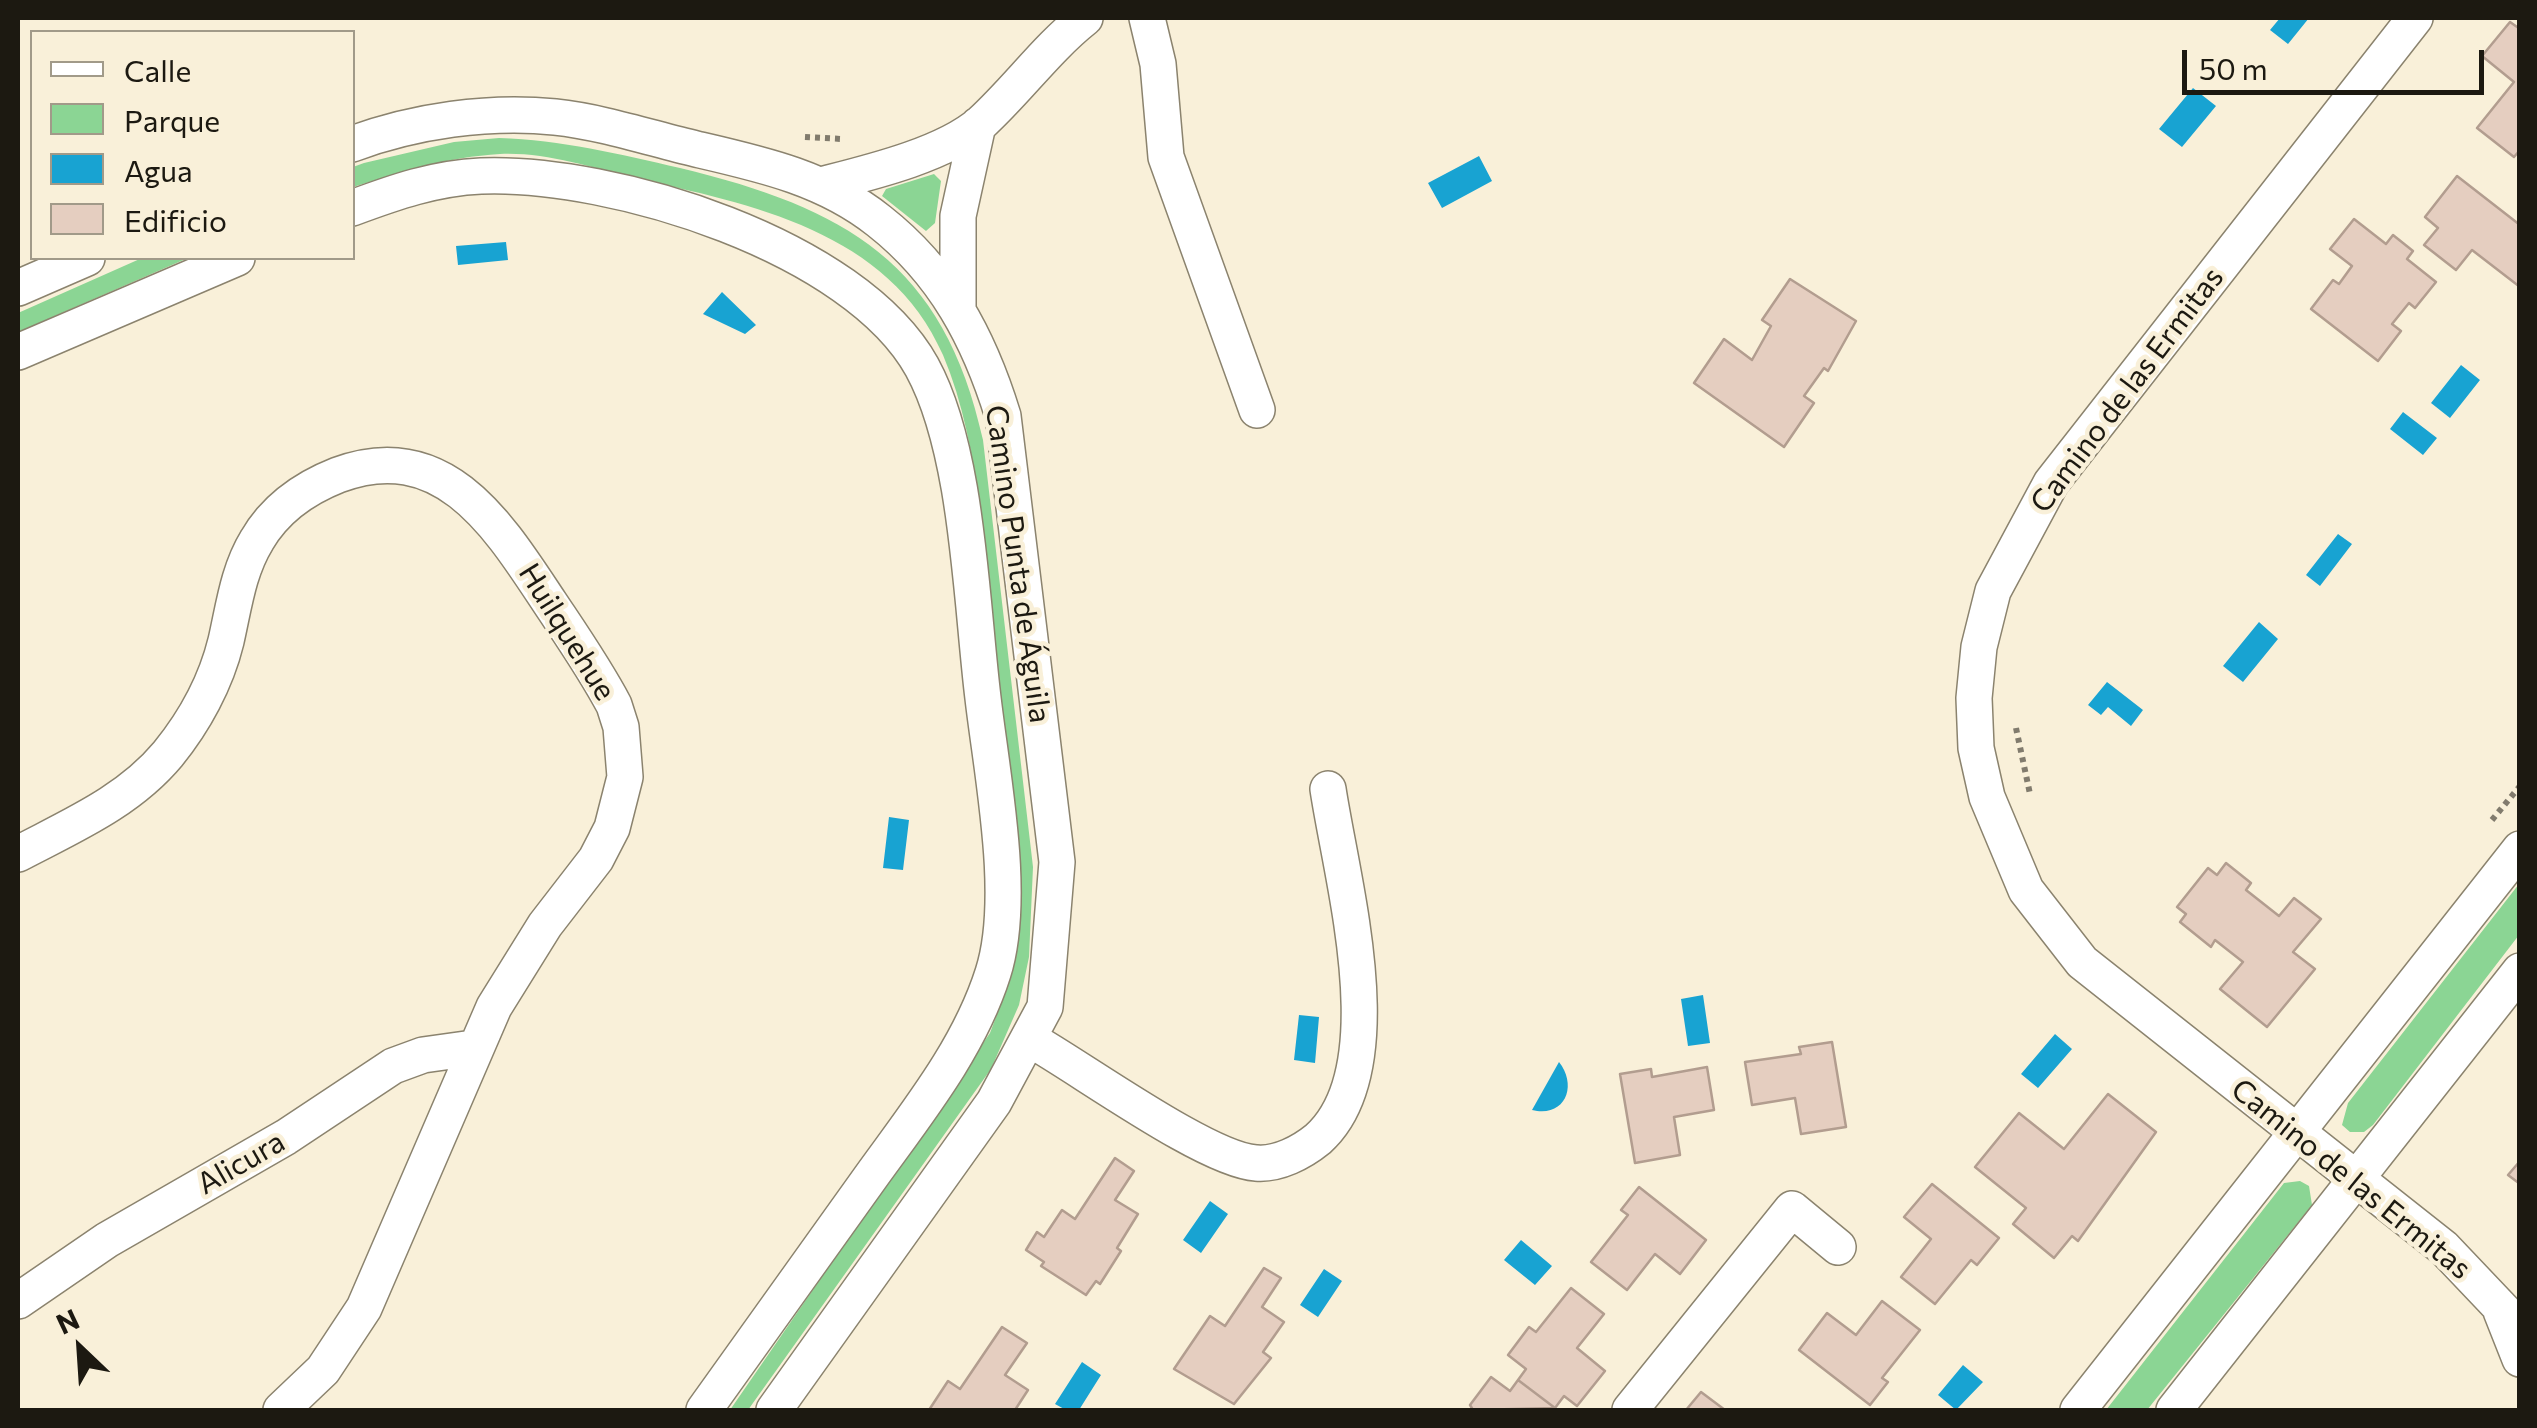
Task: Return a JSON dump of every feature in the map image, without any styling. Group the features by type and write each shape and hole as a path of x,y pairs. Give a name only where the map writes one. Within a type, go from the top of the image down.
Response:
{"street":[{"path":"821,185 911,158 978,125 1034,63 1085,18"},
{"path":"1148,18 1158,64 1166,156 1256,410"},
{"name":"Camino de las Ermitas","path":"2415,18 2051,482 1994,591 1979,647 1976,748 1988,797 2026,890 2082,962 2444,1248 2510,1320 2520,1359"},
{"name":"Camino Punta de Águila","path":"355,143 388,130 474,117 554,117 768,166 821,185 878,220 906,244 958,308 987,364 1003,416 1057,862 1047,992 1030,1040 994,1102 774,1410"},
{"path":"958,308 958,216 978,125"},
{"name":"Camino Punta de Águila","path":"355,207 416,184 480,176 541,177 621,190 773,243 832,273 884,314 922,367 952,438 998,822 1002,900 995,969 972,1026 929,1095 704,1410"},
{"path":"18,288 82,260"},
{"path":"18,352 232,260"},
{"name":"Huilquehue","path":"18,854 118,800 144,780 179,740 209,688 225,646 247,558 276,515 320,482 346,472 389,468 430,474 475,500 506,536 603,684 621,727 625,752 620,802 596,859 517,966 473,1048 364,1308 322,1370 281,1410"},
{"path":"1030,1040 1213,1150 1257,1164 1301,1154 1329,1128 1354,1082 1362,1033 1328,789"},
{"path":"2078,1410 2520,849"},
{"path":"2174,1410 2520,971"},
{"name":"Alicura","path":"18,1301 107,1240 286,1137 393,1066 423,1054 473,1048"},
{"path":"1630,1410 1792,1209 1838,1248"}],"path":[{"path":"794,136 848,139"},
{"path":"2015,721 2033,802"},
{"path":"2482,833 2520,786"}],"green space":[{"path":"522,139 613,153 739,184 791,202 838,225 879,252 913,286 942,328 966,379 983,440 1033,867 1029,957 1019,1005 991,1069 748,1410 730,1410 990,1033 1015,957 1019,899 1017,835 980,512 966,430 943,355 919,313 888,279 852,251 812,230 724,199 534,155 462,158 355,186 355,166 454,142"},
{"path":"934,174 941,181 935,223 926,231 882,196 886,189"},
{"path":"137,260 183,260 18,332 18,313"},
{"path":"2519,884 2519,935 2373,1125 2364,1132 2350,1132 2342,1125 2348,1103"},
{"path":"2300,1181 2309,1186 2312,1205 2147,1410 2106,1410 2284,1183"}],"water":[{"path":"2280,18 2309,18 2288,44 2270,30"},
{"path":"2193,88 2216,106 2182,147 2159,129"},
{"path":"1479,156 1492,181 1442,208 1428,183"},
{"path":"506,242 508,260 458,265 456,246"},
{"path":"722,292 756,325 745,334 703,314"},
{"path":"2461,365 2480,380 2450,418 2431,403"},
{"path":"2403,412 2437,438 2423,455 2390,429"},
{"path":"2338,534 2352,544 2320,586 2306,575"},
{"path":"2259,622 2278,639 2243,682 2223,666"},
{"path":"2107,682 2143,710 2131,726 2108,707 2101,715 2088,705"},
{"path":"889,817 909,820 903,870 883,868"},
{"path":"1703,995 1710,1043 1688,1046 1681,999"},
{"path":"1299,1015 1319,1017 1315,1063 1294,1060"},
{"path":"2055,1034 2072,1049 2038,1088 2021,1074"},
{"path":"1559,1062 1567,1081 1565,1098 1553,1109 1532,1110"},
{"path":"1210,1201 1228,1214 1201,1253 1183,1240"},
{"path":"1521,1240 1552,1266 1535,1285 1504,1260"},
{"path":"1324,1269 1342,1281 1318,1317 1300,1305"},
{"path":"1082,1362 1101,1375 1079,1410 1066,1410 1055,1404"},
{"path":"1963,1365 1983,1382 1956,1410 1938,1395"}],"building":[{"path":"2510,22 2520,29 2520,150 2514,157 2477,128 2514,82 2482,56"},
{"path":"2457,176 2520,225 2520,287 2472,250 2456,270 2424,245 2438,228 2425,217"},
{"path":"2354,219 2386,244 2393,235 2413,251 2407,259 2436,282 2415,308 2409,303 2392,324 2401,331 2378,361 2311,309 2333,280 2339,284 2352,266 2330,249"},
{"path":"1790,279 1856,321 1828,371 1824,368 1804,396 1814,403 1784,447 1694,383 1724,339 1752,360 1771,326 1762,320"},
{"path":"2226,863 2251,883 2246,890 2279,916 2294,898 2321,919 2293,952 2315,969 2267,1027 2220,989 2243,962 2215,940 2211,947 2180,922 2186,914 2177,907 2208,868 2217,875"},
{"path":"1832,1042 1846,1127 1801,1134 1795,1098 1752,1105 1745,1062 1801,1054 1799,1047"},
{"path":"1707,1067 1714,1110 1674,1117 1680,1155 1635,1163 1620,1074 1651,1069 1652,1077"},
{"path":"2108,1094 2156,1132 2078,1241 2072,1236 2054,1258 2013,1224 2026,1208 1975,1167 2019,1113 2064,1149"},
{"path":"1115,1158 1134,1171 1115,1200 1138,1214 1100,1284 1096,1281 1086,1295 1041,1266 1044,1262 1026,1250 1037,1232 1044,1237 1062,1210 1075,1219"},
{"path":"2520,1161 2520,1184 2508,1175"},
{"path":"1932,1184 1999,1238 1977,1265 1971,1260 1935,1304 1901,1277 1931,1239 1904,1217"},
{"path":"1639,1187 1706,1240 1680,1274 1655,1254 1627,1290 1591,1262 1628,1215 1621,1210"},
{"path":"1264,1268 1281,1278 1262,1307 1284,1322 1263,1352 1271,1358 1234,1404 1174,1369 1210,1316 1225,1326"},
{"path":"1571,1288 1604,1314 1577,1348 1605,1371 1577,1406 1564,1396 1555,1408 1518,1380 1526,1369 1508,1355 1529,1327 1536,1332"},
{"path":"1882,1301 1920,1330 1882,1378 1888,1382 1870,1405 1799,1350 1827,1313 1856,1335"},
{"path":"1002,1327 1027,1343 1005,1375 1028,1390 1015,1410 929,1410 948,1381 960,1389"},
{"path":"1491,1377 1510,1391 1518,1380 1555,1408 1473,1410 1470,1405"},
{"path":"1701,1392 1725,1410 1686,1410"}]}
